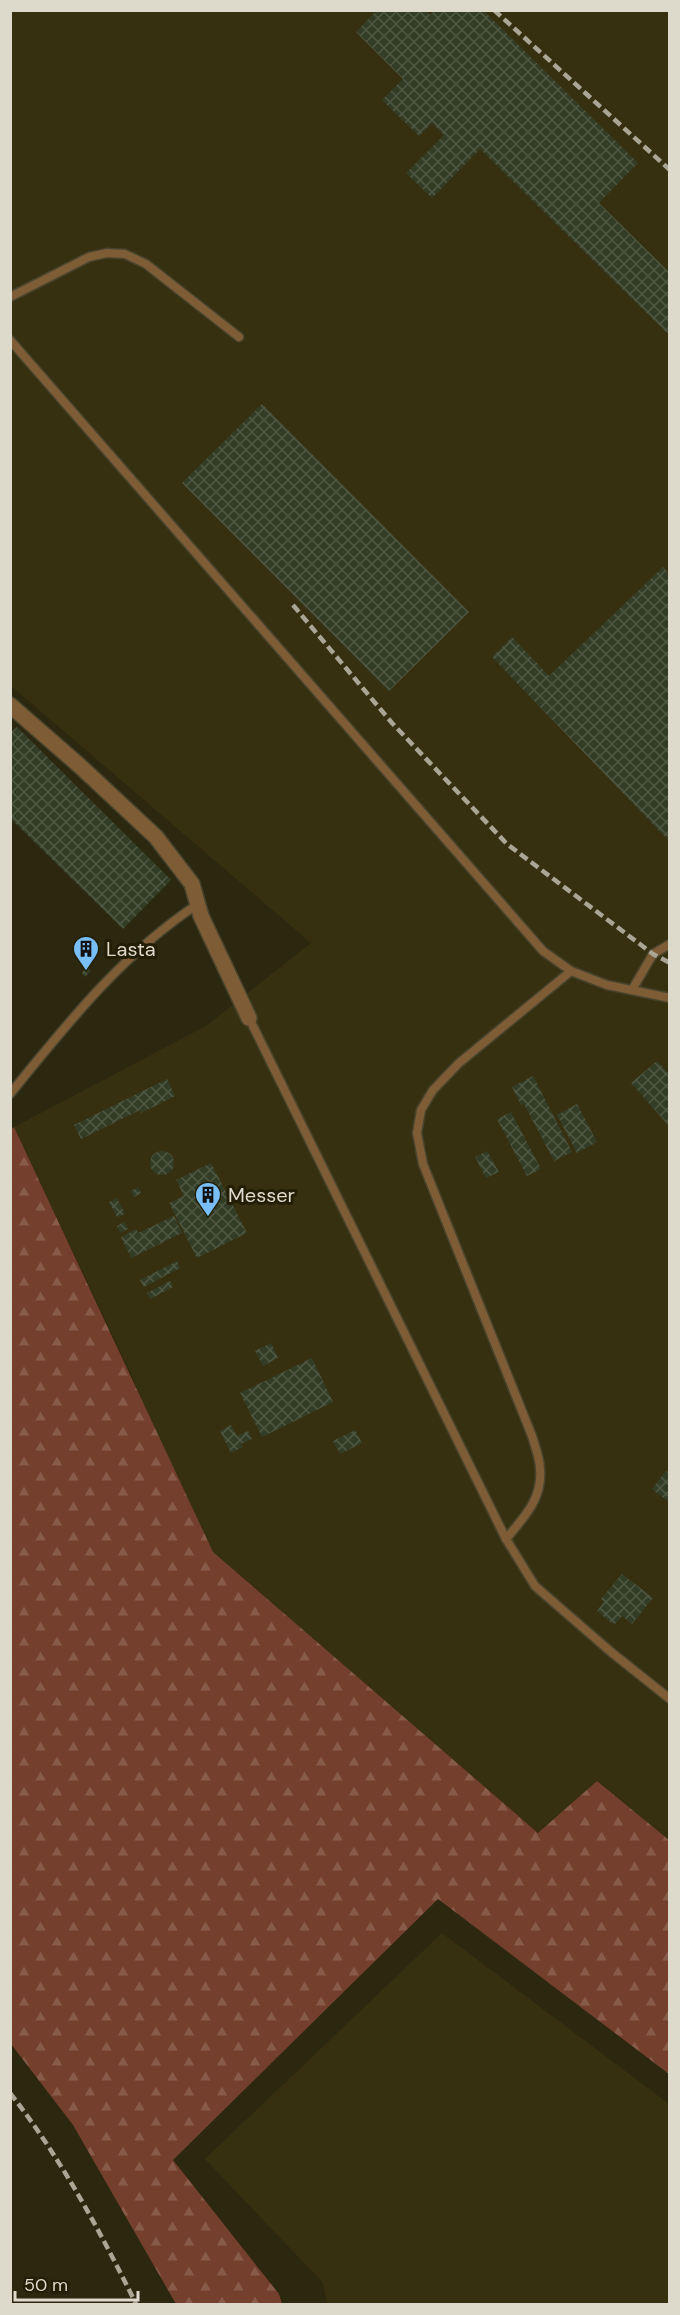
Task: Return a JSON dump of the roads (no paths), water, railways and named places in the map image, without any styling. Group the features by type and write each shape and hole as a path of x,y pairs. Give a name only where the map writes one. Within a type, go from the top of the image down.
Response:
{"street":[{"path":"10,705 156,837 192,884 201,916 249,1018"}],"lane":[{"path":"10,297 89,257 107,253 125,254 146,264 239,337"},
{"path":"10,340 543,951 572,970 607,985 669,998"},
{"path":"10,1094 122,964 177,918 198,904"},
{"path":"632,990 653,954 669,944"},
{"path":"506,1539 531,1509 538,1490 540,1468 532,1436 423,1164 417,1133 421,1110 433,1090 459,1063 572,970"},
{"path":"249,1018 506,1539 535,1586 669,1699"}],"railway":[{"path":"494,10 670,170"},
{"path":"293,605 392,723 507,844 653,954 670,963"},
{"path":"10,2093 63,2169 136,2304"}],"place":[{"name":"Lasta","path":"86,972"},
{"name":"Messer","path":"208,1218"}]}
